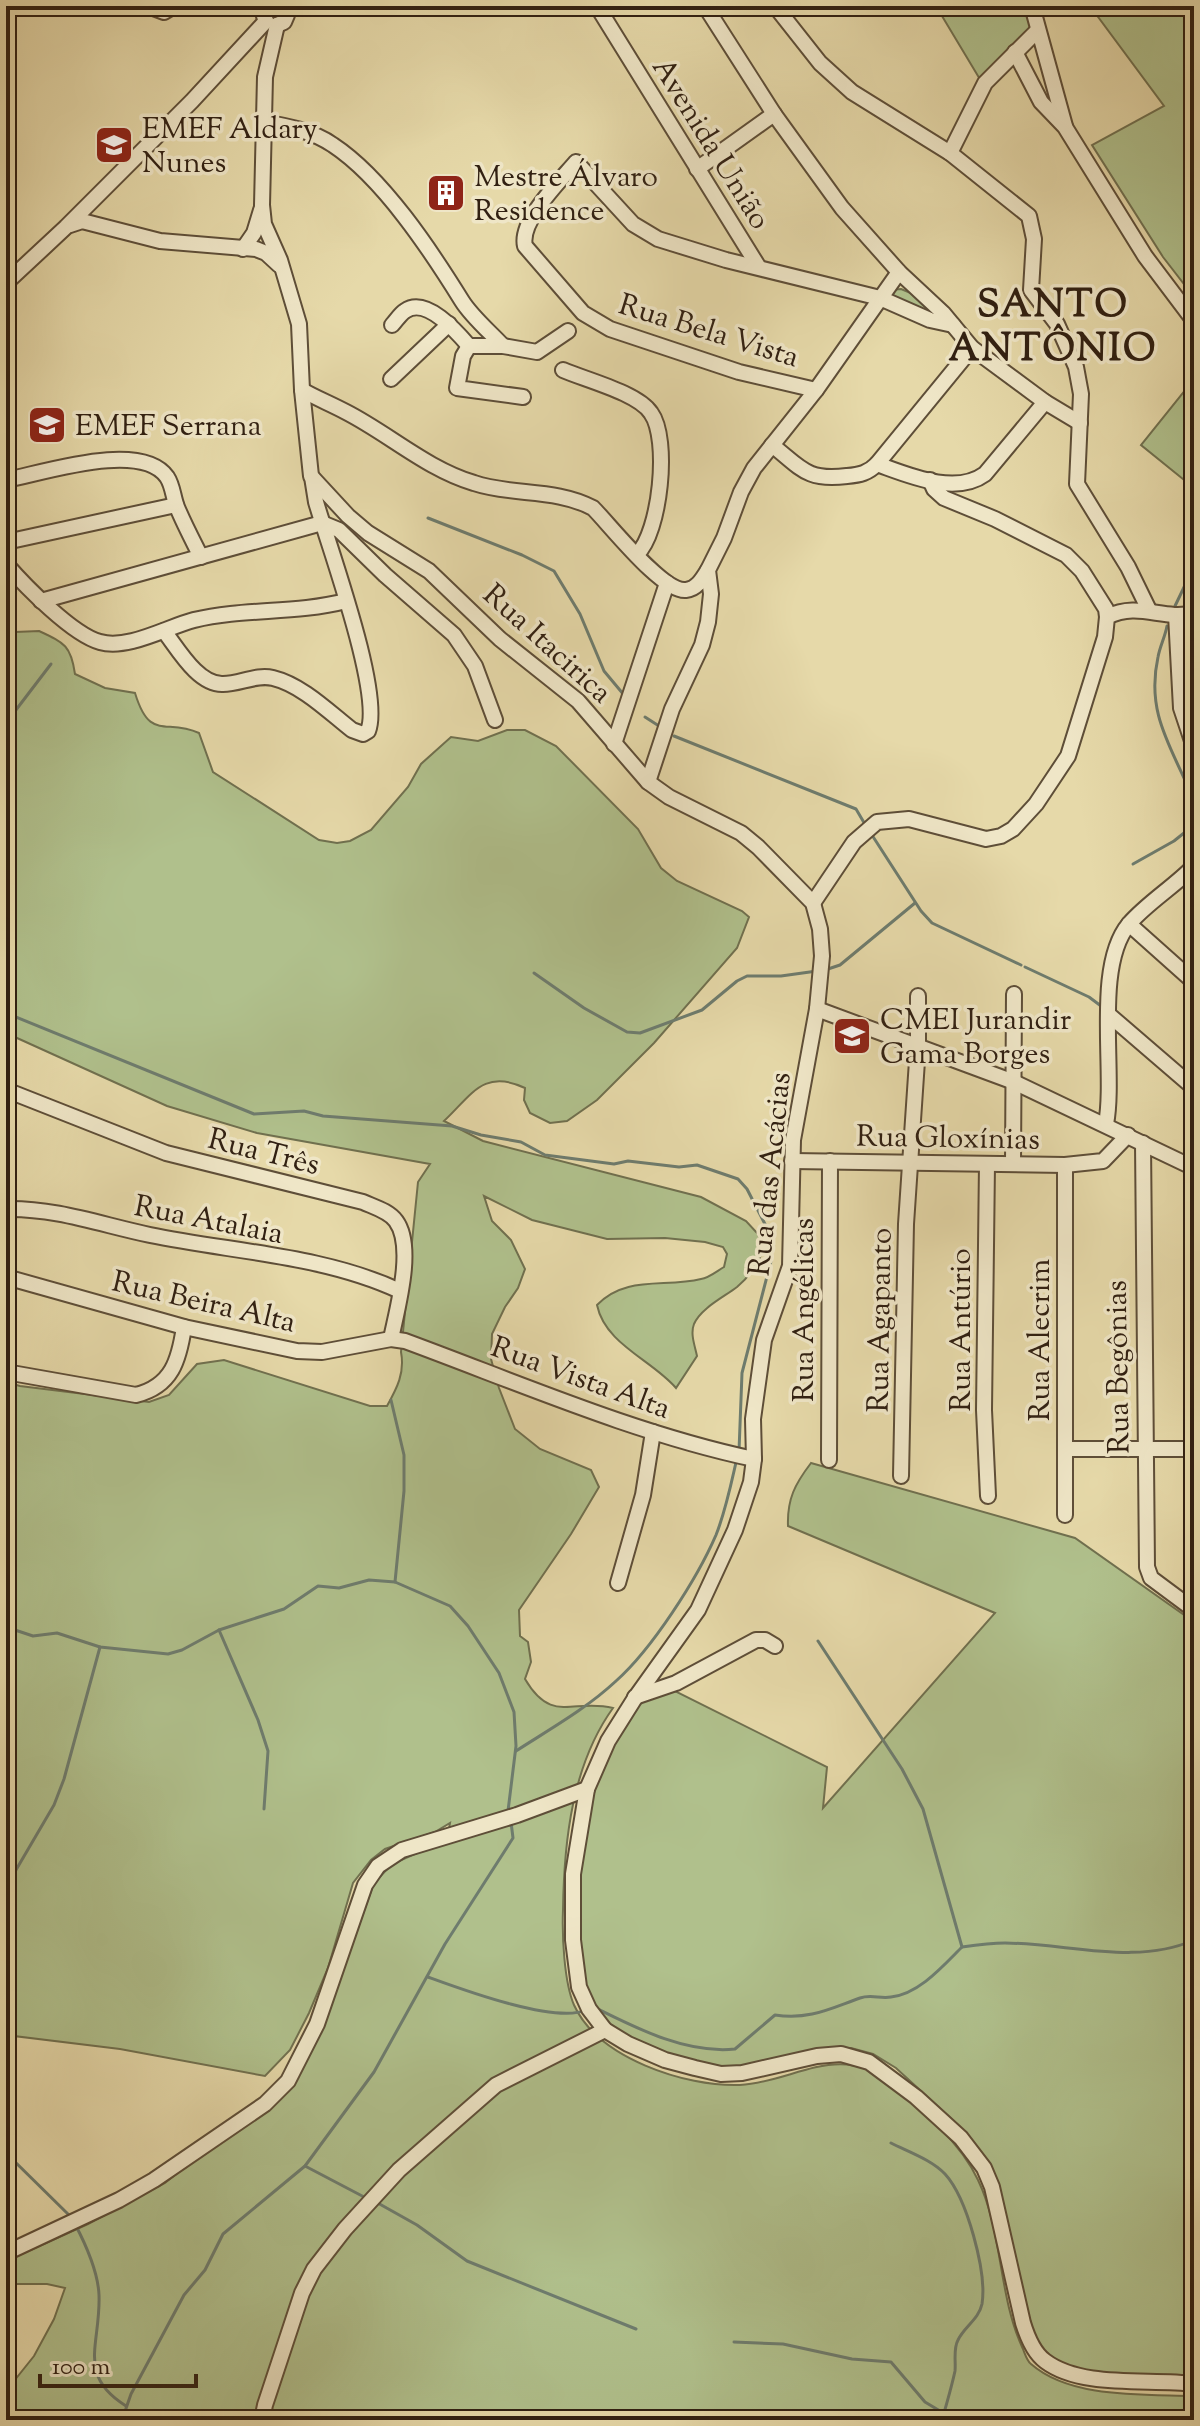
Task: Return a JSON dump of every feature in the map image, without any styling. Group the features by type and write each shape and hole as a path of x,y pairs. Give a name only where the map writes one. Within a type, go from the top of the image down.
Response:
{"street":[{"path":"148,6 164,12 174,6"},
{"name":"Avenida União","path":"597,6 758,266"},
{"path":"705,6 774,114 842,208 899,272 972,348 1045,402 1080,423"},
{"path":"775,6 820,63 844,85 950,153 1029,216 1034,239 1031,290 1057,324 1076,367 1081,394 1077,484 1128,567 1149,610"},
{"path":"1032,6 1065,127"},
{"path":"271,17 284,22 287,15 285,7"},
{"path":"164,631 196,671 213,683 273,678 293,686 352,730 363,734 368,731 371,697 327,524 311,476 299,324 283,269 264,224 265,77 271,17"},
{"path":"6,283 192,101 271,17"},
{"path":"950,153 985,83 1038,30"},
{"path":"1015,52 1041,102 1065,127 1145,256 1194,321"},
{"path":"697,169 774,114"},
{"path":"264,122 310,133 333,144 359,167 403,214 463,302 503,346"},
{"name":"Rua Bela Vista","path":"758,266 726,260 658,239 643,231 576,162 529,221 523,238 525,246 593,321 739,372 816,390"},
{"path":"91,202 88,212 97,224"},
{"path":"243,249 254,233 262,205"},
{"path":"66,227 78,221 160,241 256,249 266,253 283,269"},
{"path":"758,266 880,298 930,320 953,325"},
{"path":"302,390 347,412 395,444 471,482 561,495 580,501 593,508 667,583 679,590 692,589 708,570 745,484 899,272"},
{"path":"392,325 405,310 415,308 432,312 449,324 469,346 503,346 537,352 568,331"},
{"path":"391,379 449,324"},
{"path":"469,346 463,356 457,388 523,397"},
{"path":"772,445 808,474 817,477 856,475 871,470 972,348"},
{"path":"563,370 623,394 651,412 655,421 659,441 658,505 647,543 637,554"},
{"path":"877,464 930,480 955,484 977,481 1045,402"},
{"path":"6,480 107,459 136,460 164,473 169,480 176,505 201,557"},
{"name":"Rua Itacirica","path":"311,476 368,533 429,571 500,639 578,701 648,782 669,797 741,833 813,903"},
{"path":"813,903 854,842 877,822 909,819 986,839 1013,829 1036,804 1068,756 1105,637 1106,609 1082,571 1066,555 995,519 944,498 930,480"},
{"path":"6,542 176,505"},
{"path":"41,601 327,524"},
{"path":"327,524 454,635 475,666 495,720"},
{"path":"6,564 41,601 89,638 103,643 120,643 224,614 304,610 346,601"},
{"path":"648,782 672,709 702,645 711,594 708,570"},
{"path":"614,744 667,583"},
{"path":"1107,617 1123,611 1149,610 1176,615 1194,613"},
{"path":"1176,615 1181,708 1194,747"},
{"path":"1106,1124 1110,1106 1106,1043 1118,947 1129,924 1194,866"},
{"name":"Rua das Acácias","path":"605,2030 589,2009 579,1987 573,1940 575,1859 587,1789 608,1741 698,1610 744,1508 754,1459 753,1419 764,1340 790,1266 792,1161 817,1009 822,956 820,929 813,903"},
{"path":"1129,924 1194,982"},
{"path":"1013,1164 1014,994"},
{"name":"Rua Agapanto","path":"901,1476 906,1224 918,1046 918,996"},
{"path":"817,1009 1014,1082 1194,1168"},
{"path":"1108,1014 1194,1088"},
{"name":"Rua Três","path":"6,1090 166,1153 363,1202 380,1209 397,1222 404,1255 391,1339"},
{"name":"Rua Gloxínias","path":"792,1161 1065,1165 1103,1161 1128,1135"},
{"name":"Rua Begônias","path":"1143,1143 1147,1567 1151,1578 1194,1610"},
{"name":"Rua Angélicas","path":"829,1460 830,1161"},
{"name":"Rua Antúrio","path":"987,1164 984,1410 988,1496"},
{"name":"Rua Alecrim","path":"1065,1165 1065,1515"},
{"name":"Rua Atalaia","path":"6,1209 55,1212 152,1236 339,1270 370,1277 400,1291"},
{"name":"Rua Beira Alta","path":"6,1277 184,1327 297,1351 342,1350 391,1339"},
{"path":"6,1372 136,1395 153,1391 170,1374 180,1357 184,1327"},
{"name":"Rua Vista Alta","path":"391,1339 405,1341 701,1448 754,1459"},
{"path":"618,1583 643,1495 653,1432"},
{"path":"1065,1449 1194,1449"},
{"path":"635,1698 676,1683 756,1640 765,1640 775,1646"},
{"path":"6,2253 119,2200 154,2180 233,2128 265,2104 288,2081 317,2024 365,1885 387,1858 402,1850 517,1815 587,1789"},
{"path":"262,2420 302,2293 314,2269 345,2229 399,2170 496,2085 605,2030 665,2060 721,2074 773,2068 817,2056 841,2054 869,2062 943,2120 984,2168 992,2187 1023,2323 1043,2360 1065,2371 1095,2378 1194,2384"}],"green space":[{"path":"936,6 1026,6 1035,40 984,86"},
{"path":"1090,6 1194,6 1194,297 1163,257 1092,145 1164,106"},
{"path":"901,289 918,296 938,313 936,319 889,297 891,290"},
{"path":"1194,379 1194,488 1141,445"},
{"path":"39,631 65,646 75,674 105,688 135,693 147,718 153,723 199,733 213,772 319,840 337,843 350,841 371,830 408,787 421,764 451,737 478,741 507,730 525,730 556,746 638,829 661,868 677,881 749,917 737,948 654,1043 597,1100 567,1121 550,1123 530,1113 524,1100 525,1088 498,1081 470,1094 444,1121 483,1141 701,1197 746,1221 758,1234 763,1251 745,1279 697,1318 692,1332 697,1356 676,1388 619,1341 602,1319 597,1305 608,1296 633,1286 707,1277 724,1267 727,1254 723,1247 665,1238 607,1239 532,1220 484,1196 492,1221 511,1240 525,1269 492,1334 491,1359 515,1429 540,1449 591,1470 599,1487 519,1610 520,1636 528,1642 531,1662 525,1679 535,1693 554,1706 613,1708 588,1754 579,1779 568,1831 563,1932 571,1995 586,2024 602,2040 645,2066 670,2075 694,2081 740,2085 835,2064 853,2065 871,2071 889,2083 951,2139 978,2180 992,2221 1009,2308 1030,2363 1047,2375 1087,2389 1194,2396 1194,2420 6,2420 6,2391 34,2356 54,2319 65,2288 47,2284 8,2284 6,2261 88,2224 165,2183 229,2132 274,2104 326,2018 374,1883 392,1864 447,1840 450,1823 435,1832 385,1849 371,1860 353,1883 328,1968 309,2013 290,2050 265,2076 120,2049 6,2035 6,1382 149,1402 169,1395 197,1364 224,1360 370,1406 387,1406 401,1374 418,1182 430,1164 257,1133 167,1106 6,1033 6,637 15,632"},
{"path":"811,1463 1075,1538 1194,1622 1194,2380 1075,2371 1041,2352 1027,2321 994,2175 976,2145 958,2125 896,2068 873,2054 851,2048 826,2048 741,2069 712,2068 668,2057 630,2041 605,2024 588,1997 579,1953 579,1869 594,1786 604,1757 636,1702 671,1689 827,1767 823,1808 995,1613 788,1526 793,1492"}],"waterway":[{"path":"428,518 554,571 580,614 604,671 624,695"},
{"path":"1175,606 1187,581 1194,574"},
{"path":"1167,626 1158,657 1155,697 1164,732 1194,801"},
{"path":"6,723 51,664"},
{"path":"645,717 659,726"},
{"path":"674,736 856,809 866,826"},
{"path":"1133,864 1174,841 1194,825"},
{"path":"870,832 932,923 1021,965"},
{"path":"828,969 840,965 915,903"},
{"path":"1025,967 1089,997 1101,1006"},
{"path":"534,973 584,1008 627,1032 640,1033 702,1010 747,976 781,976 817,971"},
{"path":"6,1013 254,1114 304,1111 323,1116 452,1126 521,1142 545,1155 614,1164 628,1161 679,1167 697,1165 738,1179 747,1189 767,1228 771,1261 742,1373 739,1451"},
{"path":"391,1400 404,1455 404,1491 395,1582"},
{"path":"516,1751 604,1691 644,1651 686,1592 708,1553 725,1507 737,1458"},
{"path":"6,1627 33,1636 57,1633 100,1647 168,1654 219,1630 284,1609 318,1586 339,1588 369,1580 395,1582 450,1606 468,1626 499,1673 514,1712 516,1746 508,1811"},
{"path":"219,1630 268,1751 264,1809"},
{"path":"818,1641 902,1769 923,1809 962,1947"},
{"path":"6,1887 54,1805 100,1647"},
{"path":"122,2420 131,2394 184,2295 205,2270 223,2234 305,2166 374,2072 445,1944 513,1838 511,1822"},
{"path":"596,2008 646,2032 681,2044 717,2050 735,2049 775,2015 809,2015 864,1997 891,1997 911,1991 930,1978 962,1947 1005,1943 1125,1952 1171,1948 1194,1940"},
{"path":"428,1977 531,2009 572,2013 586,2010"},
{"path":"891,2143 927,2160 945,2174 968,2217 978,2255 982,2304 956,2344 955,2371 944,2413"},
{"path":"6,2153 72,2218"},
{"path":"305,2166 366,2198"},
{"path":"376,2202 417,2225 467,2261 636,2329"},
{"path":"75,2224 91,2258 98,2286 96,2370 101,2382 126,2406"},
{"path":"734,2342 783,2344 852,2359 891,2362 925,2402 955,2420"}],"place":[{"name":"EMEF Aldary Nunes","path":"114,145"},
{"name":"Mestre Álvaro Residence","path":"446,193"},
{"name":"EMEF Serrana","path":"47,425"},
{"name":"CMEI Jurandir Gama Borges","path":"852,1036"}],"district":[{"name":"SANTO ANTÔNIO","path":"1053,325"}]}
